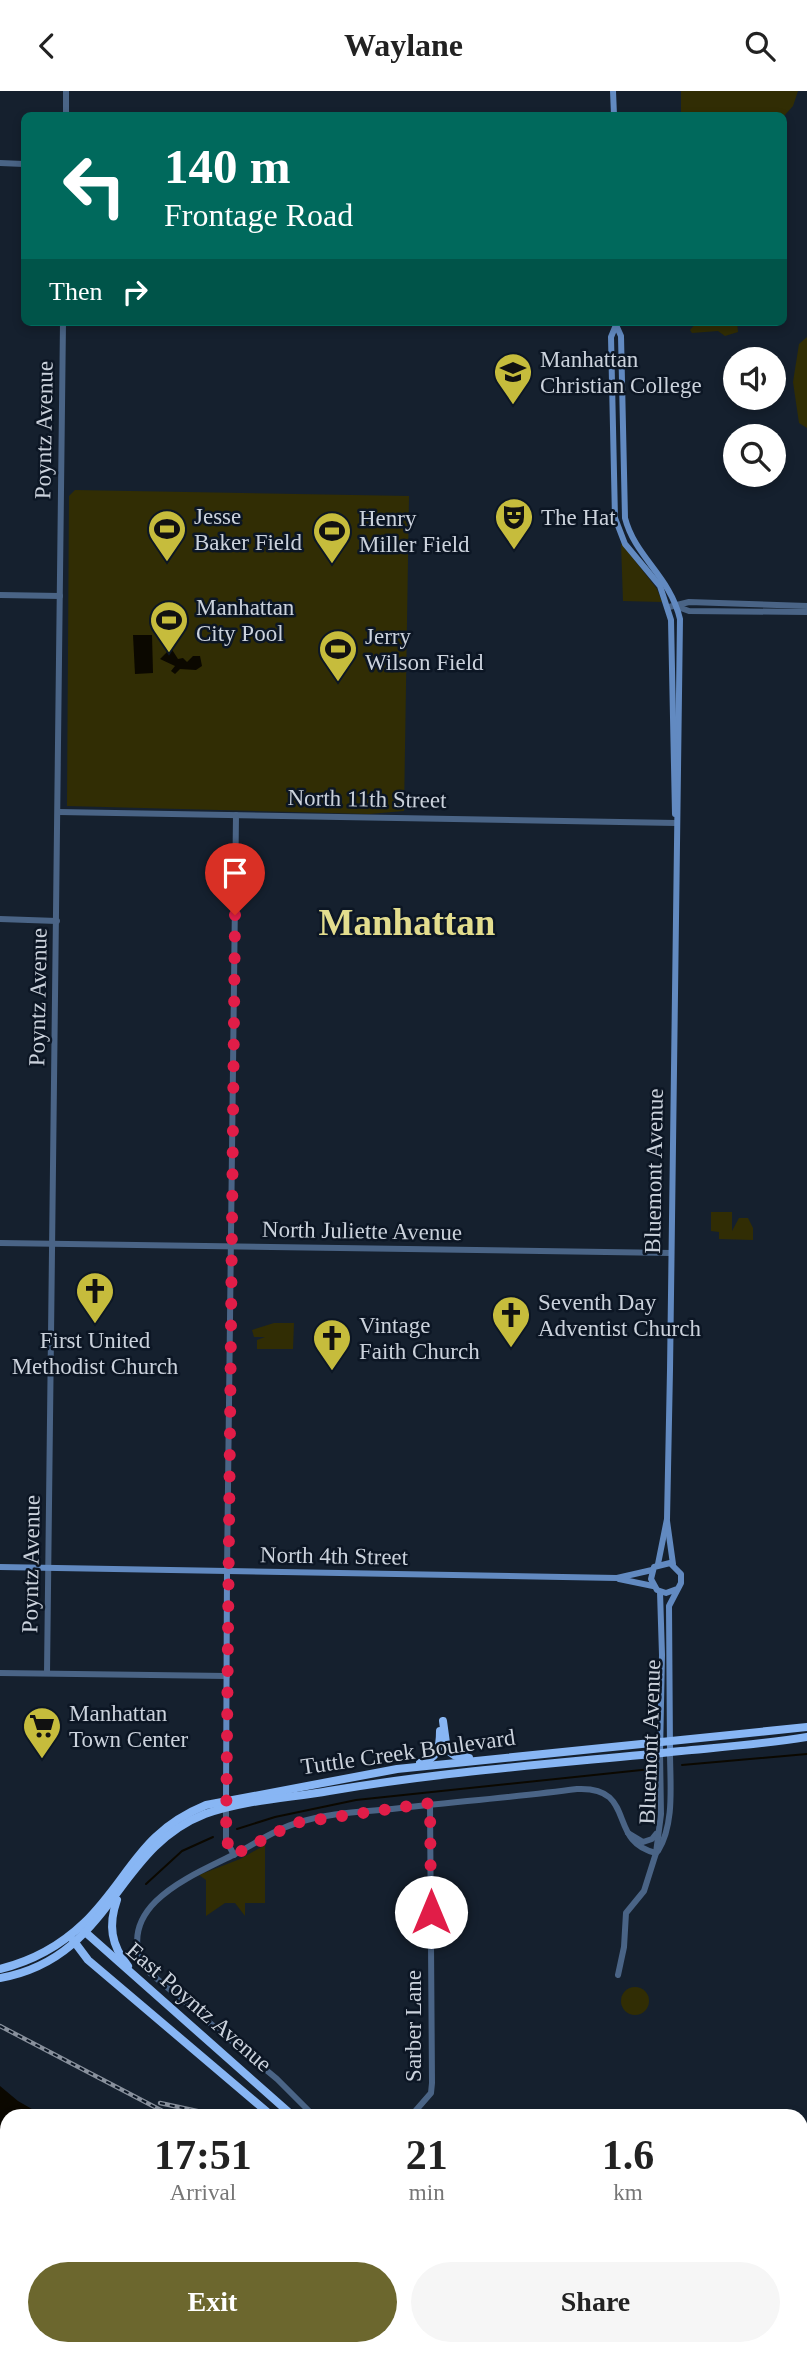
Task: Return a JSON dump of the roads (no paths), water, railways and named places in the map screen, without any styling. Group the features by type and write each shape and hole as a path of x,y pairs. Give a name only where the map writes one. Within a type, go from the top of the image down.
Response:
{"highway":[{"path":"397,1769 433,1758 439,1750 443,1721 446,1745 454,1755 528,1755"},
{"name":"Tuttle Creek Boulevard","path":"83,1930 134,1857 163,1828 184,1815 397,1769 807,1727"},
{"name":"Tuttle Creek Boulevard","path":"73,1939 124,1885 155,1846 174,1830 226,1804 397,1780 807,1737"},
{"path":"124,1885 113,1909 111,1933 120,1956 132,1974"},
{"name":"East Poyntz Avenue","path":"83,1930 285,2109"},
{"path":"54,1957 73,1939"},
{"path":"0,1969 35,1957 73,1939"},
{"name":"East Poyntz Avenue","path":"73,1939 88,1960 264,2109"},
{"path":"0,1977 22,1972 54,1957 72,1954 88,1960"}],"main road":[{"path":"613,91 614,112"},
{"path":"615,326 611,337 615,518 625,544 660,586 673,607"},
{"name":"Bluemont Avenue","path":"673,607 673,796 676,823 667,1519 673,1564"},
{"name":"Bluemont Avenue","path":"658,1565 667,1519"},
{"path":"673,1564 681,1574 677,1589 670,1593 660,1592 653,1586 652,1570 658,1565 673,1564"},
{"name":"North 4th Street","path":"0,1567 617,1578 653,1586"},
{"name":"North 4th Street","path":"617,1578 652,1570"},
{"path":"226,1804 227,1571"},
{"name":"Bluemont Avenue","path":"670,1752 669,1606 677,1589"},
{"name":"Bluemont Avenue","path":"660,1592 660,1753"}],"street":[{"path":"66,91 66,112"},
{"path":"0,163 21,163"},
{"name":"Poyntz Avenue","path":"47,1673 63,326"},
{"path":"0,595 60,596"},
{"path":"673,607 689,603 807,606"},
{"path":"673,607 689,611 807,612"},
{"name":"North 11th Street","path":"59,812 676,823"},
{"path":"227,1571 236,815"},
{"path":"0,919 57,921"},
{"name":"North Juliette Avenue","path":"0,1244 671,1253"},
{"path":"0,1673 227,1677"},
{"name":"Bluemont Avenue","path":"618,1975 624,1947 626,1913 644,1891 667,1829 670,1752"},
{"name":"Bluemont Avenue","path":"656,1853 660,1824 660,1753"},
{"path":"306,2109 224,2033 144,1968 139,1958 139,1931 160,1897 179,1880 295,1823 430,1803 587,1789 599,1791 615,1801 626,1832 635,1845 656,1853"},
{"name":"Sarber Lane","path":"417,2109 431,2093 432,2083 430,1803"},
{"path":"226,1804 226,1840 234,1855"},
{"path":"626,1832 648,1842 660,1824"}],"waterway":[{"path":"682,1765 807,1754"},
{"path":"237,1829 275,1817 356,1800 651,1769"},
{"path":"146,1884 182,1851 213,1837"}],"railway":[{"path":"0,2026 159,2109"},
{"path":"160,2103 188,2109"}],"place":[{"name":"Manhattan Christian College","path":"513,406"},
{"name":"The Hat","path":"514,551"},
{"name":"Jesse Baker Field","path":"167,563"},
{"name":"Henry Miller Field","path":"332,565"},
{"name":"Manhattan City Pool","path":"169,654"},
{"name":"Jerry Wilson Field","path":"338,683"},
{"name":"First United Methodist Church","path":"95,1325"},
{"name":"Seventh Day Adventist Church","path":"511,1349"},
{"name":"Vintage Faith Church","path":"332,1372"},
{"name":"Manhattan Town Center","path":"42,1760"}],"district":[{"name":"Manhattan","path":"407,922"}]}
